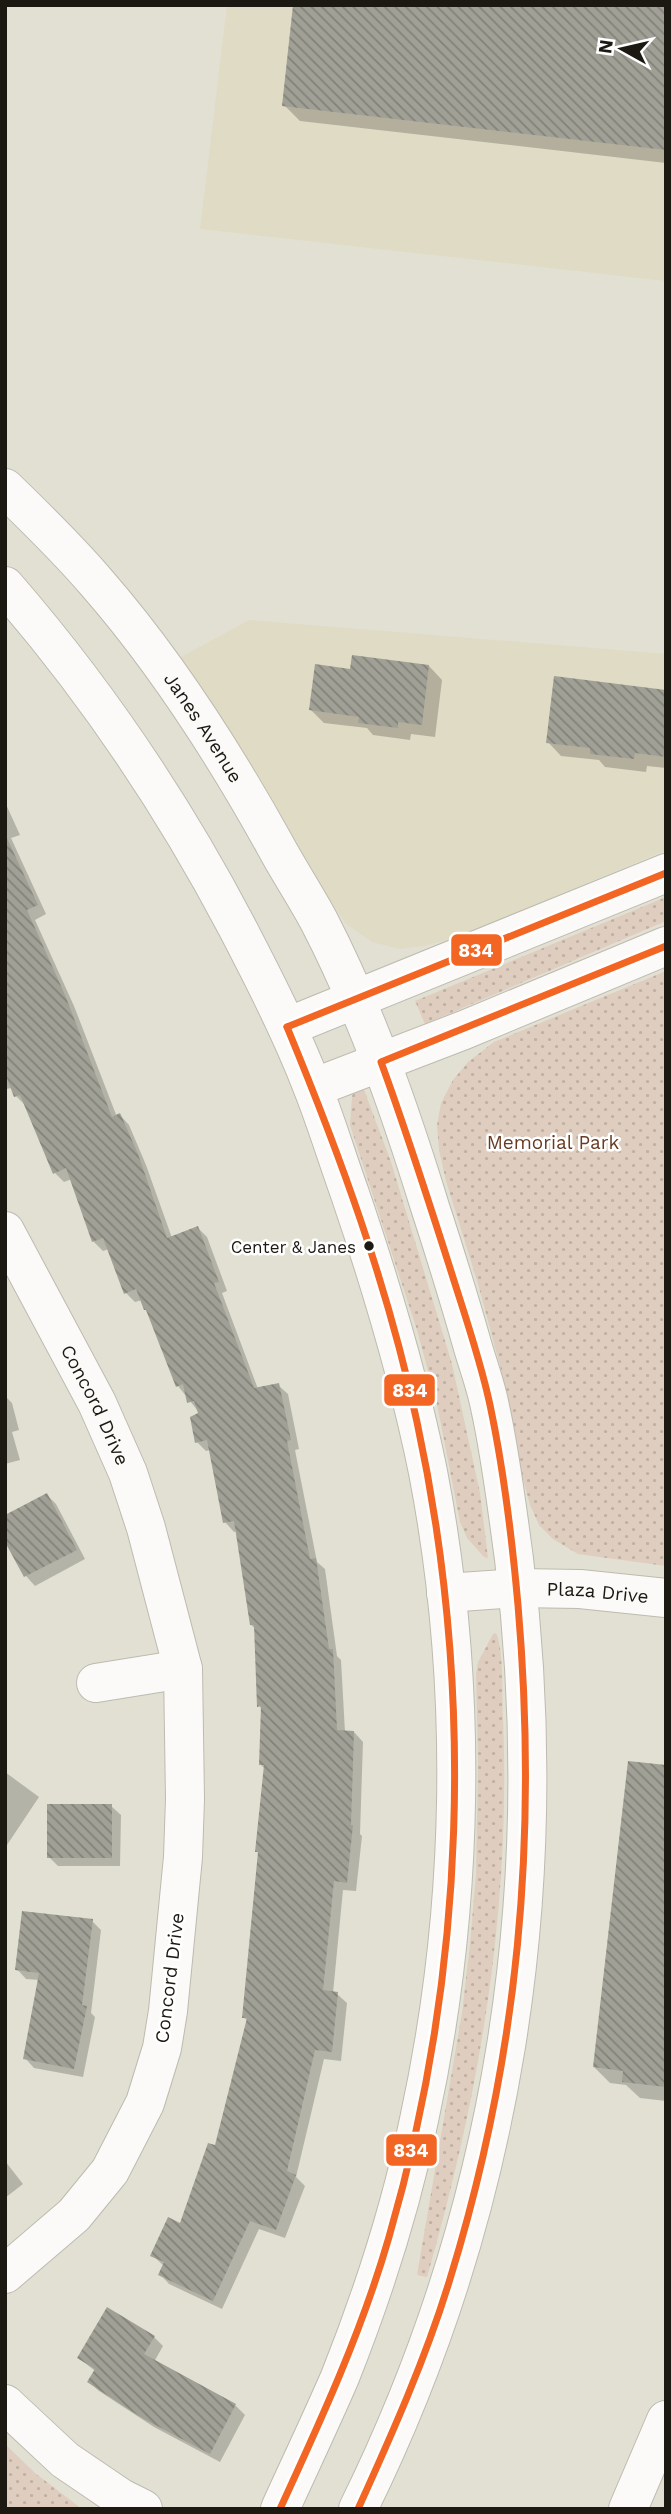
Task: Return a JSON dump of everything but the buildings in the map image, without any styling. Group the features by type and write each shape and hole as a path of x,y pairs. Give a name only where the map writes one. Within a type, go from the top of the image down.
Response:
{"street":[{"name":"Janes Avenue","path":"5,488 99,585 178,687 253,806 319,922 381,1062 407,1132 490,1404 507,1508 525,1669 527,1849 523,1920 513,2007 496,2107 457,2262 431,2340 381,2463 358,2509"},
{"path":"5,586 86,685 169,804 201,858 287,1027 313,1088 364,1237 405,1377 428,1476 446,1593 455,1736 456,1807 447,1956 435,2036 419,2120 389,2237 370,2296 339,2378 280,2509"},
{"path":"287,1027 666,873"},
{"path":"313,1088 666,946"},
{"name":"Concord Drive","path":"5,1231 97,1403 128,1473 146,1528 183,1669 185,1799 183,1857 162,2048 145,2103 110,2171 74,2214 5,2273"},
{"name":"Plaza Drive","path":"446,1593 517,1588 580,1589 666,1598"},
{"path":"96,1683 183,1669"},
{"path":"5,2404 65,2460 121,2498 143,2509"},
{"path":"628,2509 666,2420"}],"shaded area":[{"path":"227,5 666,5 666,281 200,229"},
{"path":"249,620 666,654 666,850 458,937 399,949 372,942 346,924 232,734 179,658"}],"green space":[{"path":"666,897 666,921 425,1024 415,1001"},
{"name":"Memorial Park","path":"666,971 666,1566 578,1554 553,1539 539,1525 530,1505 518,1461 500,1366 478,1284 446,1181 437,1125 441,1103 453,1080 468,1062 494,1042"},
{"path":"360,1079 391,1162 452,1364 480,1493 488,1558 467,1538 460,1522 437,1404 417,1330 350,1125 352,1096"},
{"path":"496,1633 502,1674 504,1789 496,1930 476,2070 446,2208 427,2277 417,2275 462,2013 476,1874 476,1674 478,1662"},
{"path":"5,2444 35,2473 82,2509 5,2509"}],"transit line":[{"name":"834","path":"287,1027 666,873"},
{"name":"834","path":"358,2509 430,2338 474,2195 493,2112 507,2029 517,1945 526,1777 524,1692 516,1580 490,1405 466,1319 381,1062 666,946"},
{"name":"834","path":"280,2509 325,2409 366,2307 389,2237 415,2137 434,2036 447,1934 454,1831 454,1728 448,1626 436,1523 417,1422 392,1321 361,1222 287,1027"}],"place":[{"name":"Center & Janes","path":"369,1246"}]}
